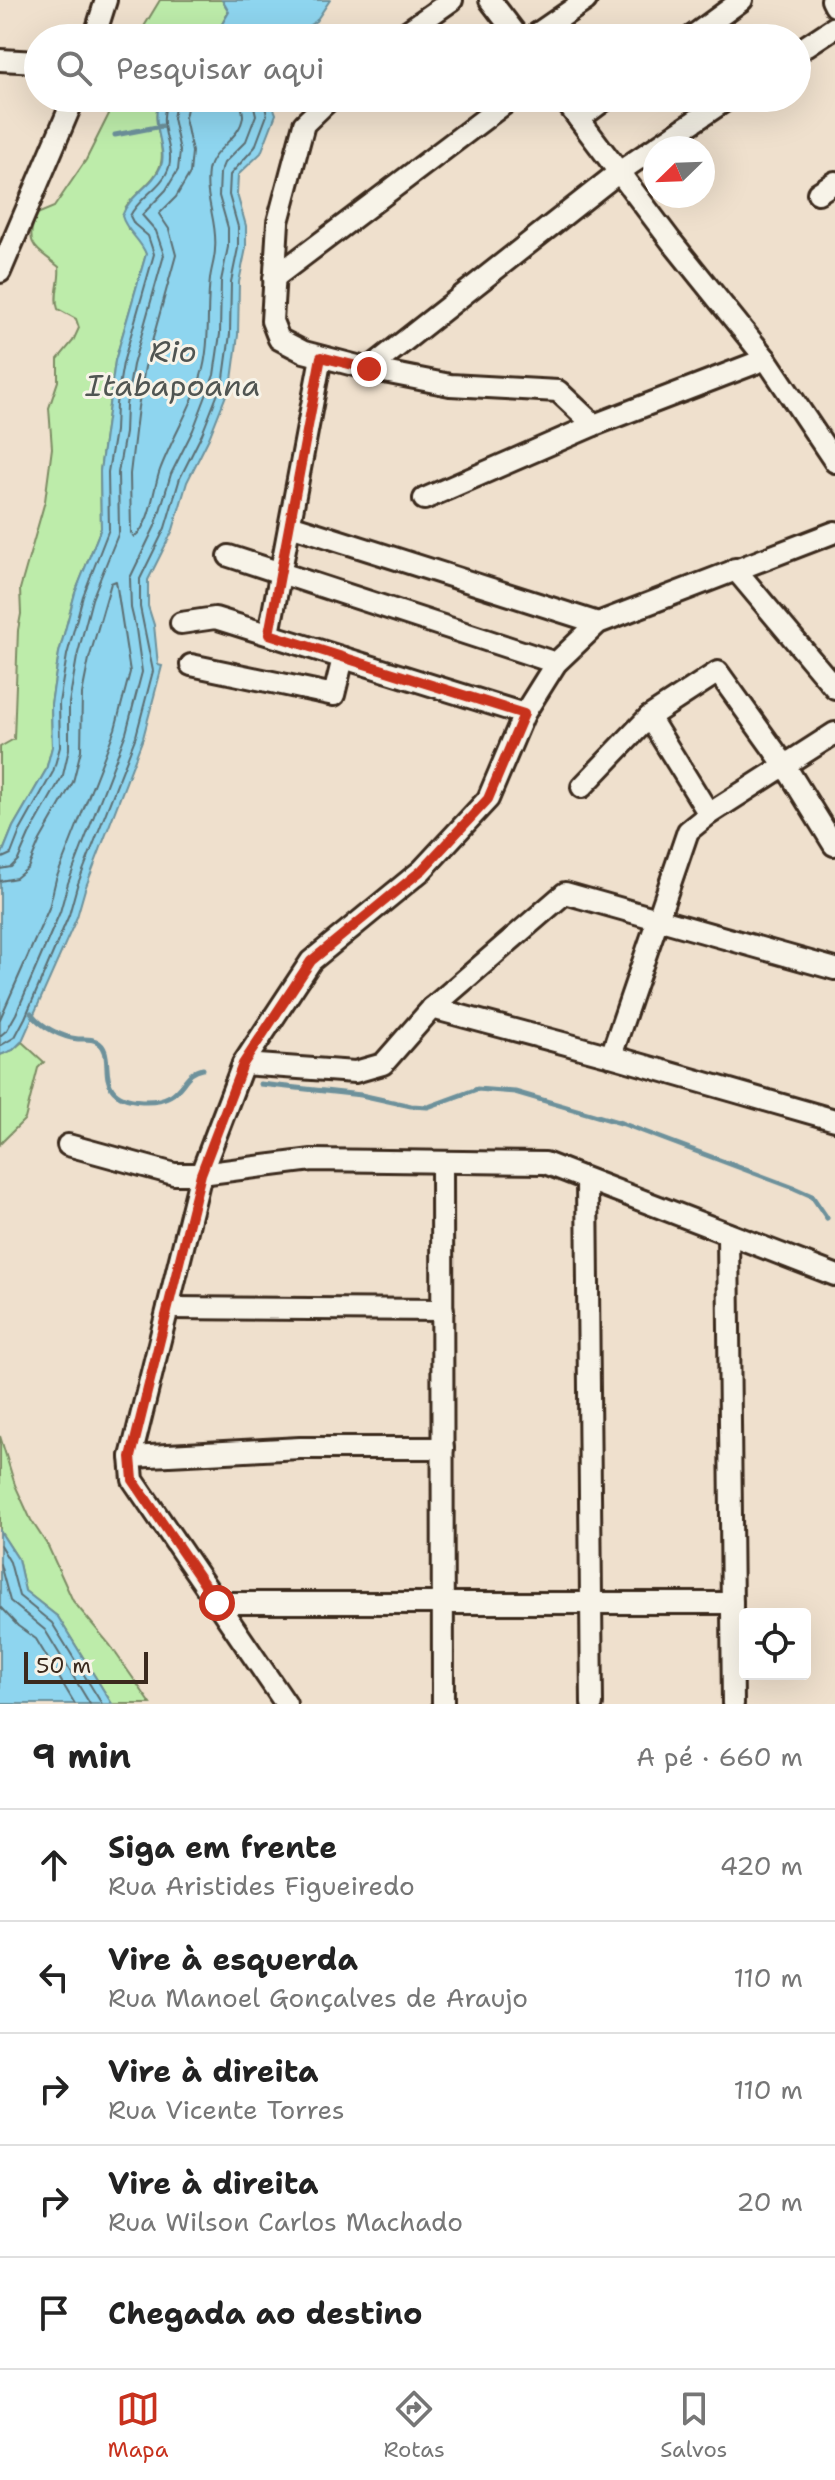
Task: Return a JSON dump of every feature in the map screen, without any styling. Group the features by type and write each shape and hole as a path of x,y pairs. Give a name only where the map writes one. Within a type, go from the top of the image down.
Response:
{"street":[{"path":"98,24 106,0"},
{"path":"418,24 452,0"},
{"path":"490,0 508,24"},
{"path":"551,24 586,0"},
{"path":"709,24 742,0"},
{"path":"832,0 835,6"},
{"path":"811,43 835,27"},
{"path":"0,60 24,61"},
{"path":"0,272 10,227 67,112"},
{"path":"316,112 304,124 278,222 272,321 279,339 321,357 450,385 558,391 594,425"},
{"path":"274,278 493,112"},
{"path":"574,112 766,359 835,462"},
{"path":"579,119 588,112"},
{"path":"369,369 619,172 708,112"},
{"path":"269,634 321,357"},
{"path":"424,499 594,425 766,359"},
{"path":"290,525 598,623"},
{"path":"286,1704 133,1480 131,1457 201,1174 243,1064 311,961 422,870 488,799 524,714 556,663 598,623 835,532"},
{"path":"229,556 556,663"},
{"path":"735,569 835,688"},
{"path":"181,623 215,618 524,714"},
{"path":"191,665 334,695 343,658"},
{"path":"582,787 649,717 718,672 784,764 834,845"},
{"path":"649,717 709,814"},
{"path":"611,1056 688,831 784,764 835,733"},
{"path":"243,1064 355,1072 383,1064 432,1008 565,893 835,969"},
{"path":"432,1008 835,1120"},
{"path":"68,1145 174,1174 201,1174 312,1160 545,1163 835,1275"},
{"path":"442,1162 443,1704"},
{"path":"587,1180 592,1704"},
{"path":"728,1234 733,1704"},
{"path":"168,1308 443,1310"},
{"path":"131,1457 300,1448 443,1448"},
{"path":"217,1603 732,1603"}],"green space":[{"path":"160,0 222,0 229,11 222,24 145,24"},
{"path":"110,112 157,112 162,148 159,169 125,208 128,229 141,240 146,254 115,361 100,471 101,528 75,593 59,653 51,704 52,747 46,770 13,827 0,859 0,747 14,739 20,589 45,501 52,448 49,408 58,381 58,359 79,328 76,319 58,309 59,267 34,245 31,233 37,214 54,207 86,160"},
{"path":"22,1042 44,1062 38,1068 25,1119 0,1144 0,1055"},
{"path":"0,1436 15,1485 73,1601 110,1645 151,1704 112,1704 58,1617 25,1591 18,1559 0,1531"}],"water":[{"path":"222,0 330,0 311,24 222,24 229,12"},
{"name":"Rio Itabapoana","path":"157,112 276,114 261,153 238,175 237,194 246,226 246,248 239,282 238,335 232,380 187,482 173,530 148,580 148,606 154,625 158,665 162,666 143,738 77,917 22,1041 13,1050 0,1055 0,859 13,827 46,770 52,747 51,704 59,653 75,593 101,528 100,471 115,361 146,254 122,216 161,166 163,159"},
{"path":"0,1531 18,1559 25,1591 58,1617 112,1704 0,1704"}],"waterway":[{"path":"115,135 162,126"},
{"path":"31,1013 58,1034 94,1040 103,1047 109,1084 125,1098 142,1101 167,1097 189,1076 203,1069"},
{"path":"260,1084 361,1095 428,1107 477,1089 515,1092 621,1123 794,1188 812,1196 827,1218"}],"route":[{"path":"217,1603 133,1480 131,1457 201,1174 243,1064 311,961 422,870 488,799 524,714 269,634 321,357 369,369"}]}
